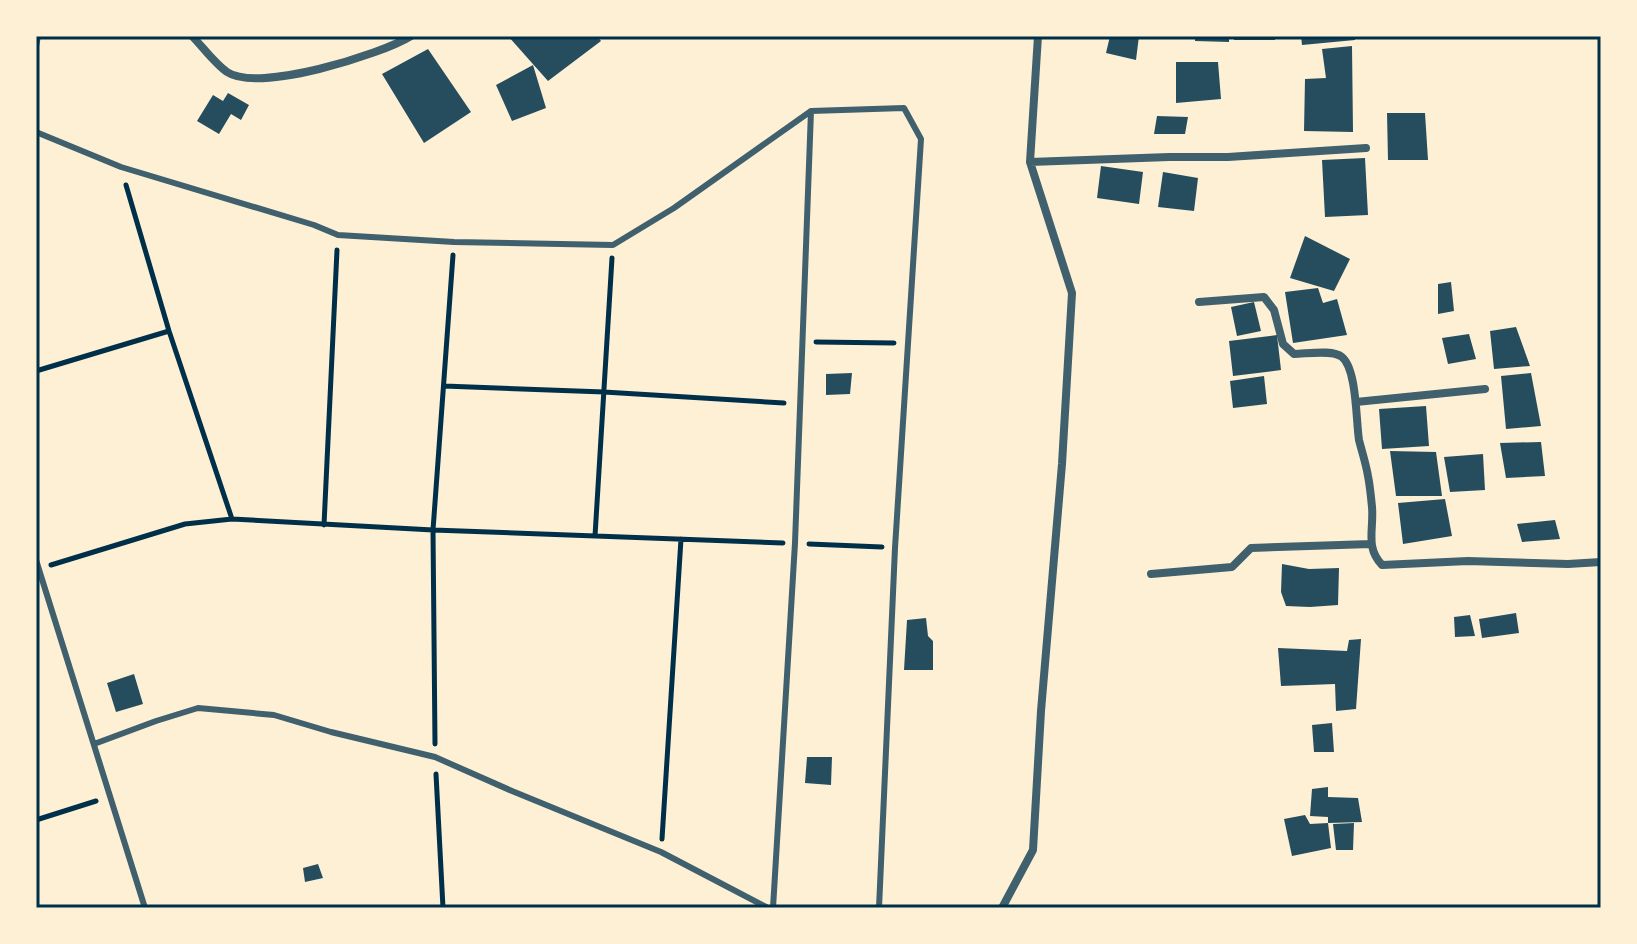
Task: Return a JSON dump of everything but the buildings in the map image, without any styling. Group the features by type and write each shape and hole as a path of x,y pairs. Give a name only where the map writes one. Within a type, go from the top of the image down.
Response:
{"street":[{"path":"192,36 228,73 257,78 285,76 363,57 411,36"},
{"path":"1002,908 1033,850 1072,293 1030,162 1038,36"},
{"path":"1030,162 1228,157 1366,148"},
{"path":"1199,302 1264,297 1274,310 1283,344 1294,354 1331,353 1341,356 1347,364 1368,475 1373,527 1371,544 1374,556 1382,565 1468,561 1601,562"},
{"path":"1356,402 1485,389"},
{"path":"1151,574 1232,567 1251,548 1371,544"}],"lane":[{"path":"36,46 38,36"},
{"path":"36,132 121,167 338,235 454,242 613,245 674,208 811,111 904,108 921,139 895,548 879,908"},
{"path":"94,744 198,708 274,715 435,757 661,852 771,908 795,543 811,111"},
{"path":"36,560 145,908"}],"path":[{"path":"121,167 169,331 232,519"},
{"path":"324,525 338,235"},
{"path":"443,908 435,757 433,530 454,242"},
{"path":"595,536 613,245"},
{"path":"36,371 169,331"},
{"path":"803,342 909,343"},
{"path":"444,386 801,403"},
{"path":"39,568 185,524 232,519 895,548"},
{"path":"661,852 681,539"},
{"path":"36,820 111,797"}]}
